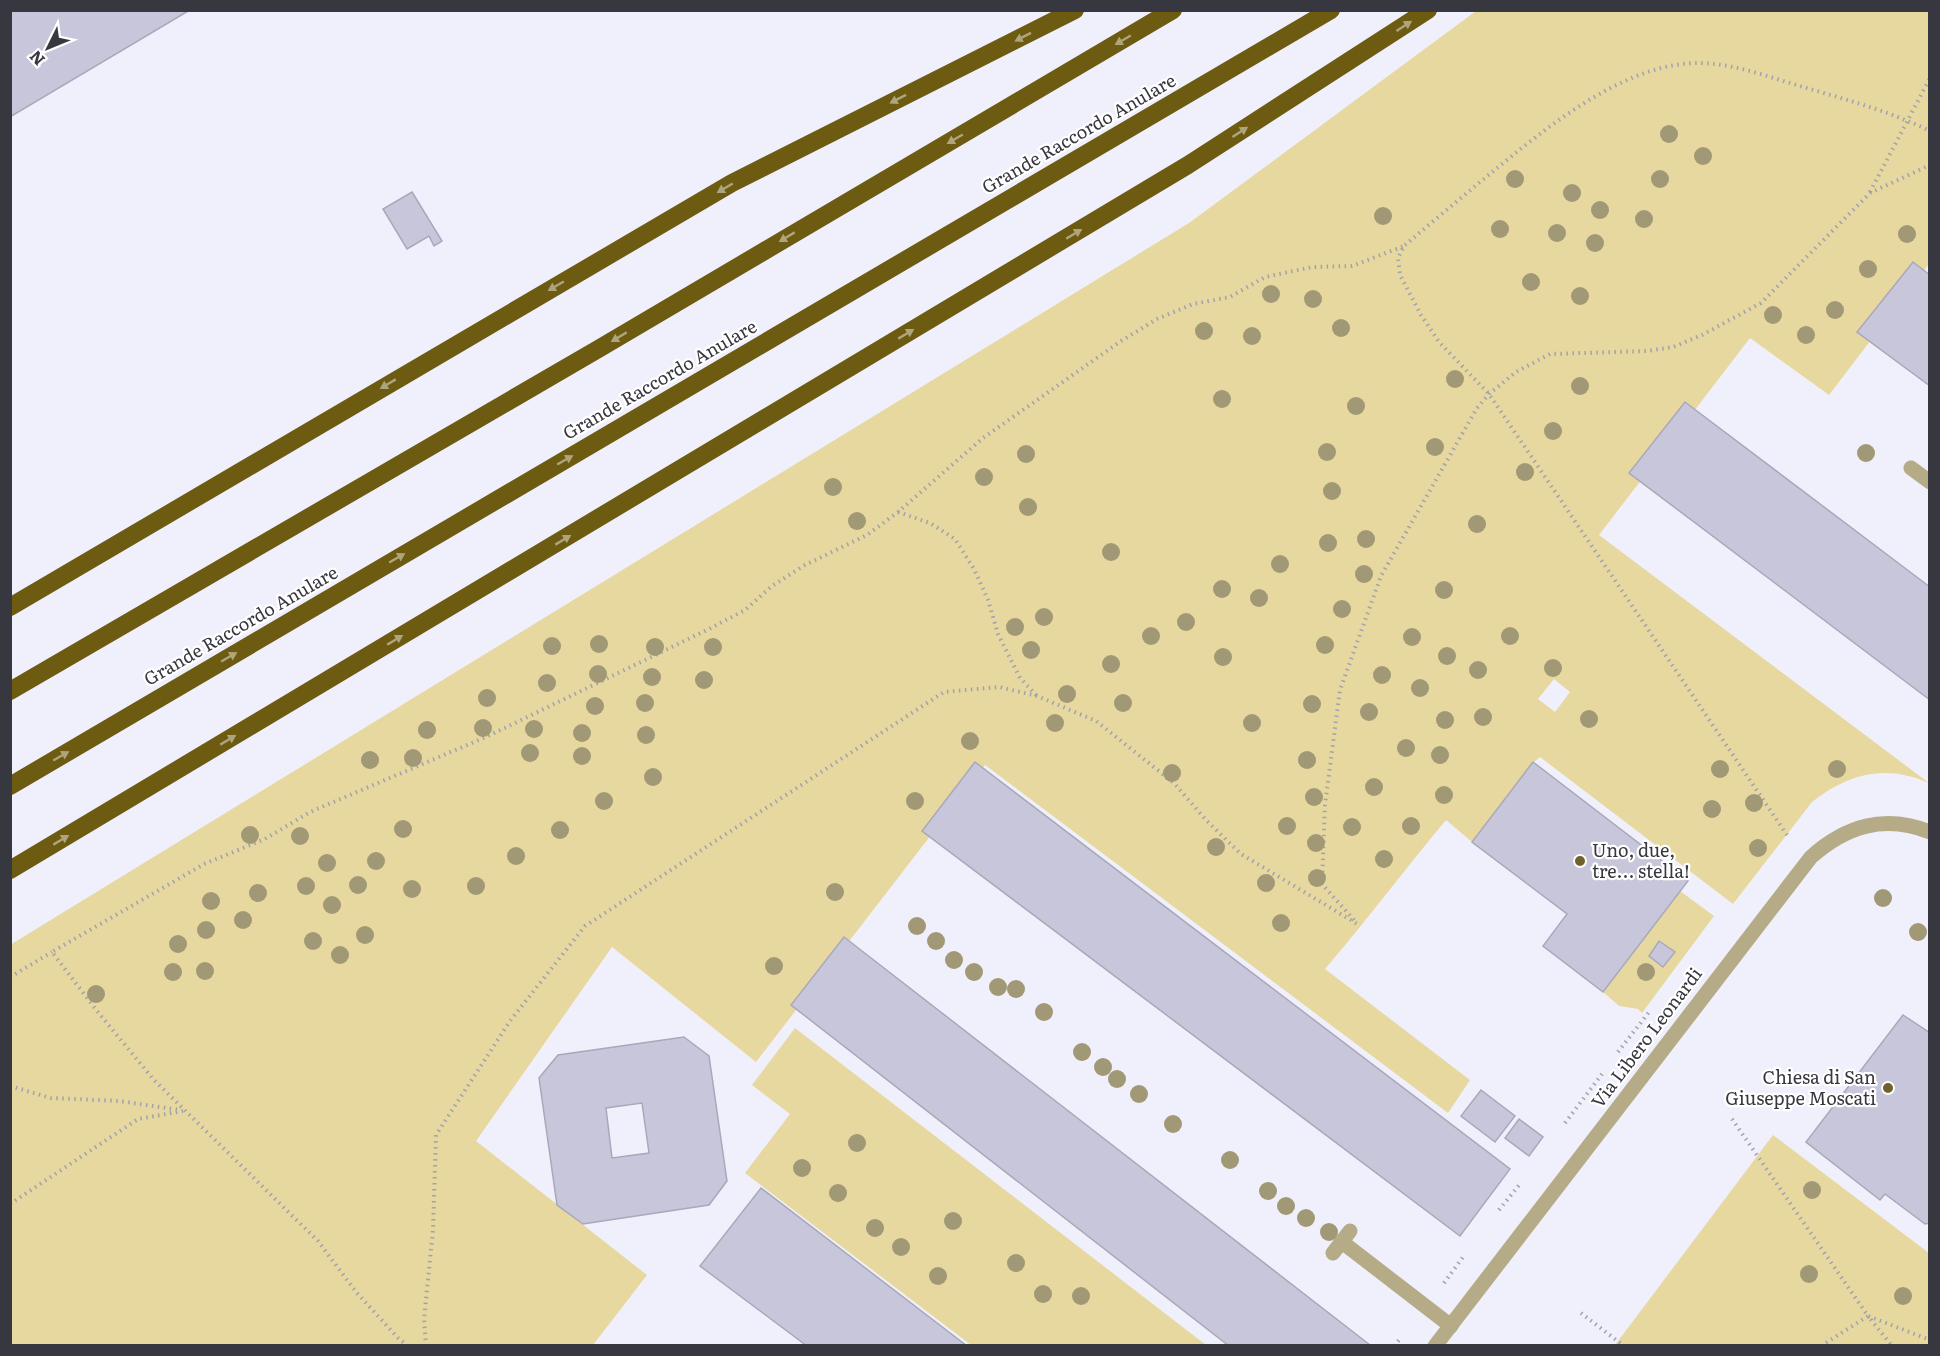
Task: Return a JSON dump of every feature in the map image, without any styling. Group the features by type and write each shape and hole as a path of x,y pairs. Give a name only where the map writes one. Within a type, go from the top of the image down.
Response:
{"highway":[{"path":"10,607 732,183 1075,10"},
{"path":"10,691 590,354 1173,10"},
{"name":"Grande Raccordo Anulare","path":"10,786 1331,10"},
{"path":"10,870 1188,165 1428,10"},
{"path":"10,601 42,588"}],"street":[{"path":"1911,468 1929,482"},
{"name":"Via Libero Leonardi","path":"1436,1346 1811,857 1834,838 1857,828 1891,824 1910,826 1929,832"},
{"path":"1342,1242 1451,1326"}],"path":[{"path":"10,977 204,864 265,839 310,812 486,737 745,610 772,585 805,565 867,535 898,512 982,438 1121,341 1157,319 1193,304 1230,297 1265,277 1312,267 1352,266 1404,246 1558,121 1605,91 1636,76 1672,66 1701,63 1739,69 1860,103 1907,120 1929,131"},
{"path":"426,1346 424,1319 433,1230 436,1135 510,1021 585,926 944,692 999,687 1037,696 1096,721 1174,783 1206,820 1241,854 1359,925 1322,884 1325,805 1340,690 1381,576 1477,408 1489,394 1516,372 1550,354 1647,351 1673,347 1702,335 1761,303 1870,193 1929,78"},
{"path":"1870,193 1929,165"},
{"path":"1404,246 1398,258 1400,275 1421,315 1439,342 1489,394 1787,835"},
{"path":"898,512 930,523 955,539 974,569 988,600 998,634 1020,678 1037,696"},
{"path":"52,952 147,1072 318,1241 356,1292 408,1346"},
{"path":"1618,1052 1649,1012"},
{"path":"1565,1123 1602,1074"},
{"path":"10,1086 51,1098 119,1101 184,1111"},
{"path":"10,1204 138,1119 184,1111"},
{"path":"1732,1119 1868,1316 1892,1346"},
{"path":"1499,1210 1520,1184"},
{"path":"1444,1283 1463,1257"},
{"path":"1581,1313 1624,1346"},
{"path":"1868,1316 1929,1340"},
{"path":"1821,1346 1868,1316"},
{"path":"1394,1346 1399,1340"}],"shaded area":[{"path":"1476,11 1929,11 1929,264 1829,395 1750,338 1599,535 1929,783 1897,774 1868,774 1840,784 1826,792 1812,802 1733,904 1540,757 1472,842 1446,820 1325,969 1470,1080 1448,1113 985,765 756,1062 612,947 476,1141 647,1275 593,1345 11,1345 10,945 1189,223","holes":["1554,679 1570,692 1555,712 1538,699"]},
{"path":"1680,891 1714,916 1642,1013 1638,1009 1619,1006 1603,992"},
{"path":"795,1028 1206,1345 971,1345 745,1173 790,1114 752,1085"},
{"path":"1773,1135 1929,1253 1929,1345 1615,1345"}],"building":[{"path":"10,10 190,10 10,117"},
{"path":"412,192 442,241 434,246 429,236 407,249 383,209"},
{"path":"1913,262 1930,275 1930,386 1857,332"},
{"path":"1685,402 1930,587 1930,700 1629,473"},
{"path":"975,762 1510,1169 1460,1236 922,831"},
{"name":"Uno, due, tre... stella!","path":"1533,762 1688,881 1603,992 1543,946 1567,914 1472,842"},
{"path":"844,937 1370,1345 1229,1346 791,1005"},
{"path":"1659,941 1675,952 1663,967 1649,956"},
{"name":"Chiesa di San Giuseppe Moscati","path":"1903,1015 1930,1033 1930,1223 1925,1224 1885,1194 1880,1200 1806,1142"},
{"path":"684,1037 709,1056 727,1181 709,1205 583,1224 557,1205 539,1078 558,1055","holes":["642,1103 649,1153 612,1158 606,1108"]},
{"path":"1481,1090 1515,1116 1495,1142 1461,1116"},
{"path":"1519,1119 1543,1137 1529,1156 1505,1138"},
{"path":"761,1188 967,1346 807,1346 700,1266"}],"place":[{"name":"Uno, due, tre... stella!","path":"1580,861"},
{"name":"Chiesa di San Giuseppe Moscati","path":"1888,1088"}]}
